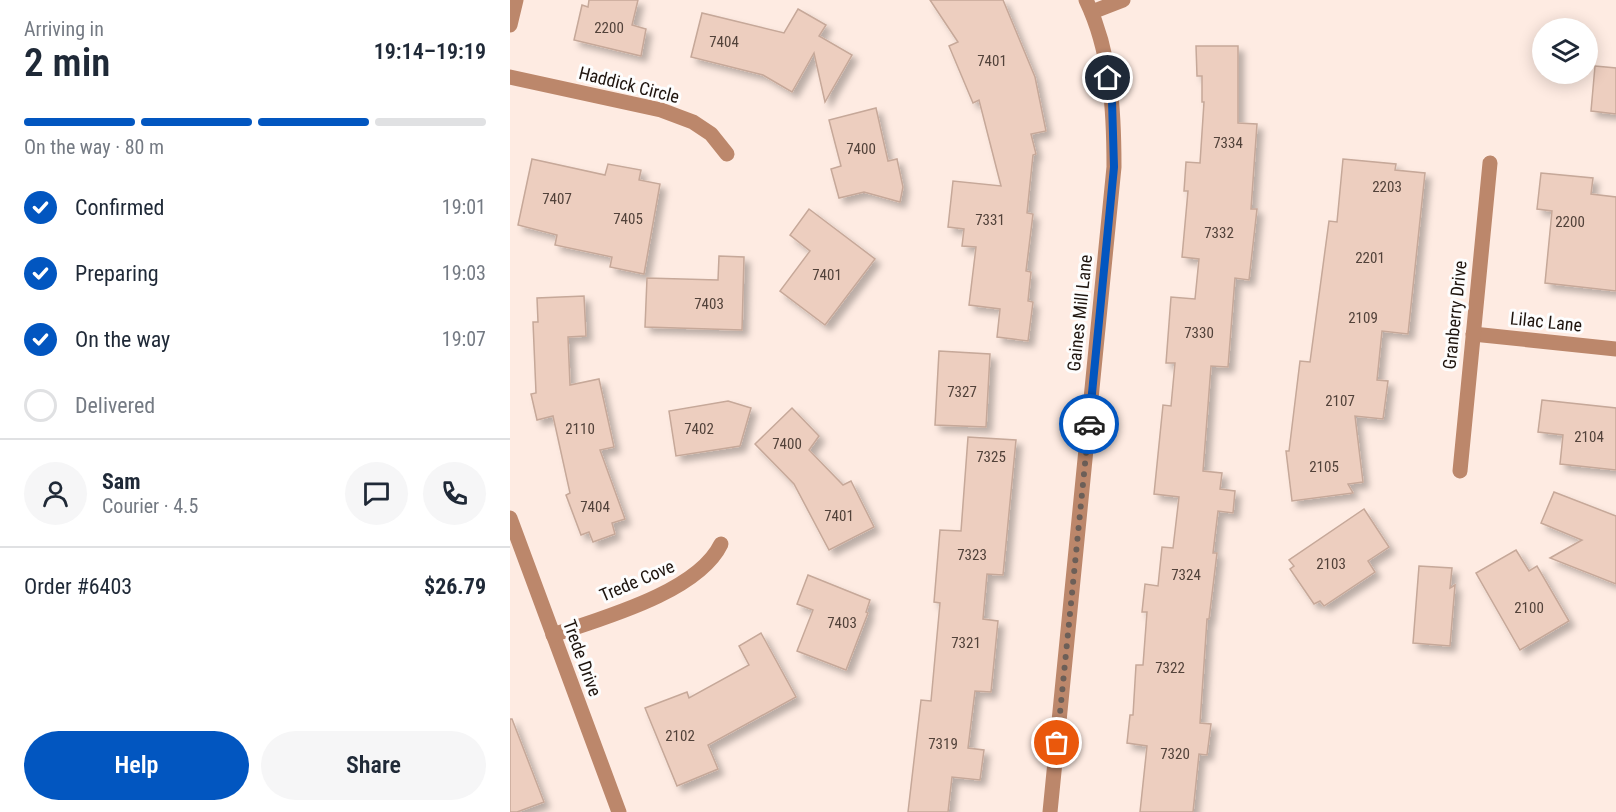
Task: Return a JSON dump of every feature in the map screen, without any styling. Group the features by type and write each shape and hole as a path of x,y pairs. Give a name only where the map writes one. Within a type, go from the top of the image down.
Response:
{"street":[{"path":"510,25 516,0"},
{"path":"1089,6 1123,0"},
{"name":"Gaines Mill Lane","path":"1050,812 1114,167 1112,101 1104,54 1089,6"},
{"name":"Haddick Circle","path":"510,77 661,110 693,122 711,134 727,154"},
{"name":"Granberry Drive","path":"1460,471 1490,163"},
{"name":"Lilac Lane","path":"1473,334 1616,349"},
{"name":"Trede Drive","path":"510,518 619,812"},
{"name":"Trede Cove","path":"552,635 680,587 714,559 722,544"}],"building":[{"path":"589,0 638,0 632,25 646,29 641,56 574,40 582,5 588,7"},
{"path":"930,0 1003,0 1035,77 1046,131 1031,134 1036,154 1033,155 1027,213 1033,214 1026,271 1031,272 1028,301 1033,302 1028,341 997,337 1000,309 969,305 976,247 962,246 964,229 948,227 953,181 1001,186 979,100 973,103 949,46 958,42"},
{"path":"798,9 826,25 819,36 852,55 825,102 814,53 792,92 763,75 691,57 702,13 784,33"},
{"path":"1196,46 1238,46 1238,123 1257,124 1251,209 1257,209 1249,280 1235,278 1228,367 1211,366 1203,471 1222,473 1220,489 1235,491 1233,513 1218,511 1213,553 1217,553 1209,619 1207,619 1200,723 1211,724 1207,755 1199,754 1193,812 1140,812 1147,746 1127,743 1130,715 1133,715 1136,665 1143,665 1147,612 1142,612 1145,584 1158,586 1162,547 1173,548 1179,497 1154,494 1163,405 1171,406 1175,363 1166,363 1171,297 1195,299 1199,259 1182,257 1188,191 1184,191 1186,162 1200,163 1204,102 1202,102 1202,76 1197,76"},
{"path":"1598,66 1616,68 1616,114 1591,111 1593,84 1598,84"},
{"path":"876,108 888,161 897,159 903,187 900,202 864,192 839,198 831,169 841,166 829,120"},
{"path":"532,159 605,175 608,164 641,170 639,180 660,184 644,274 610,267 612,257 555,245 557,235 518,225"},
{"path":"1343,159 1396,164 1395,170 1425,173 1408,334 1382,331 1377,380 1388,381 1383,419 1355,416 1363,482 1348,484 1353,493 1292,501 1286,451 1289,451 1300,361 1310,362 1329,221 1337,222"},
{"path":"1541,173 1593,178 1591,194 1616,197 1616,291 1545,283 1552,211 1537,209"},
{"path":"809,209 875,259 825,325 780,291 810,251 790,235"},
{"path":"719,256 744,257 742,330 645,327 647,278 718,280"},
{"path":"584,296 586,336 568,337 570,385 599,379 614,447 600,450 625,519 612,523 615,534 593,542 589,532 581,535 566,495 570,493 553,416 537,420 531,394 536,393 533,322 538,322 537,298"},
{"path":"939,351 990,354 986,427 935,425"},
{"path":"1542,400 1616,408 1616,470 1560,464 1563,435 1538,432"},
{"path":"728,401 751,408 740,446 676,456 669,411"},
{"path":"792,408 819,436 809,450 843,485 851,481 874,527 829,550 794,484 755,444"},
{"path":"968,437 1016,440 1003,575 987,574 983,619 998,621 991,692 975,691 968,748 984,750 980,780 952,777 948,812 908,812 921,700 931,701 940,603 934,602 940,530 961,531"},
{"path":"1554,492 1616,516 1616,584 1550,558 1582,540 1541,523"},
{"path":"1364,509 1389,547 1368,561 1375,572 1324,606 1320,601 1314,604 1290,569 1294,566 1289,560"},
{"path":"1516,550 1529,571 1537,566 1569,621 1520,650 1476,573"},
{"path":"1419,566 1452,568 1450,588 1455,585 1450,646 1413,643"},
{"path":"808,575 870,600 866,612 868,613 846,670 797,651 813,610 797,604"},
{"path":"761,633 796,697 708,745 718,769 677,786 645,708 687,692 689,698 749,665 739,646"},
{"path":"510,719 512,719 544,802 517,812 510,812"}],"way so far":[{"path":"1057,743 1089,424"}],"route":[{"path":"1089,424 1114,167 1112,101 1108,78"}]}
